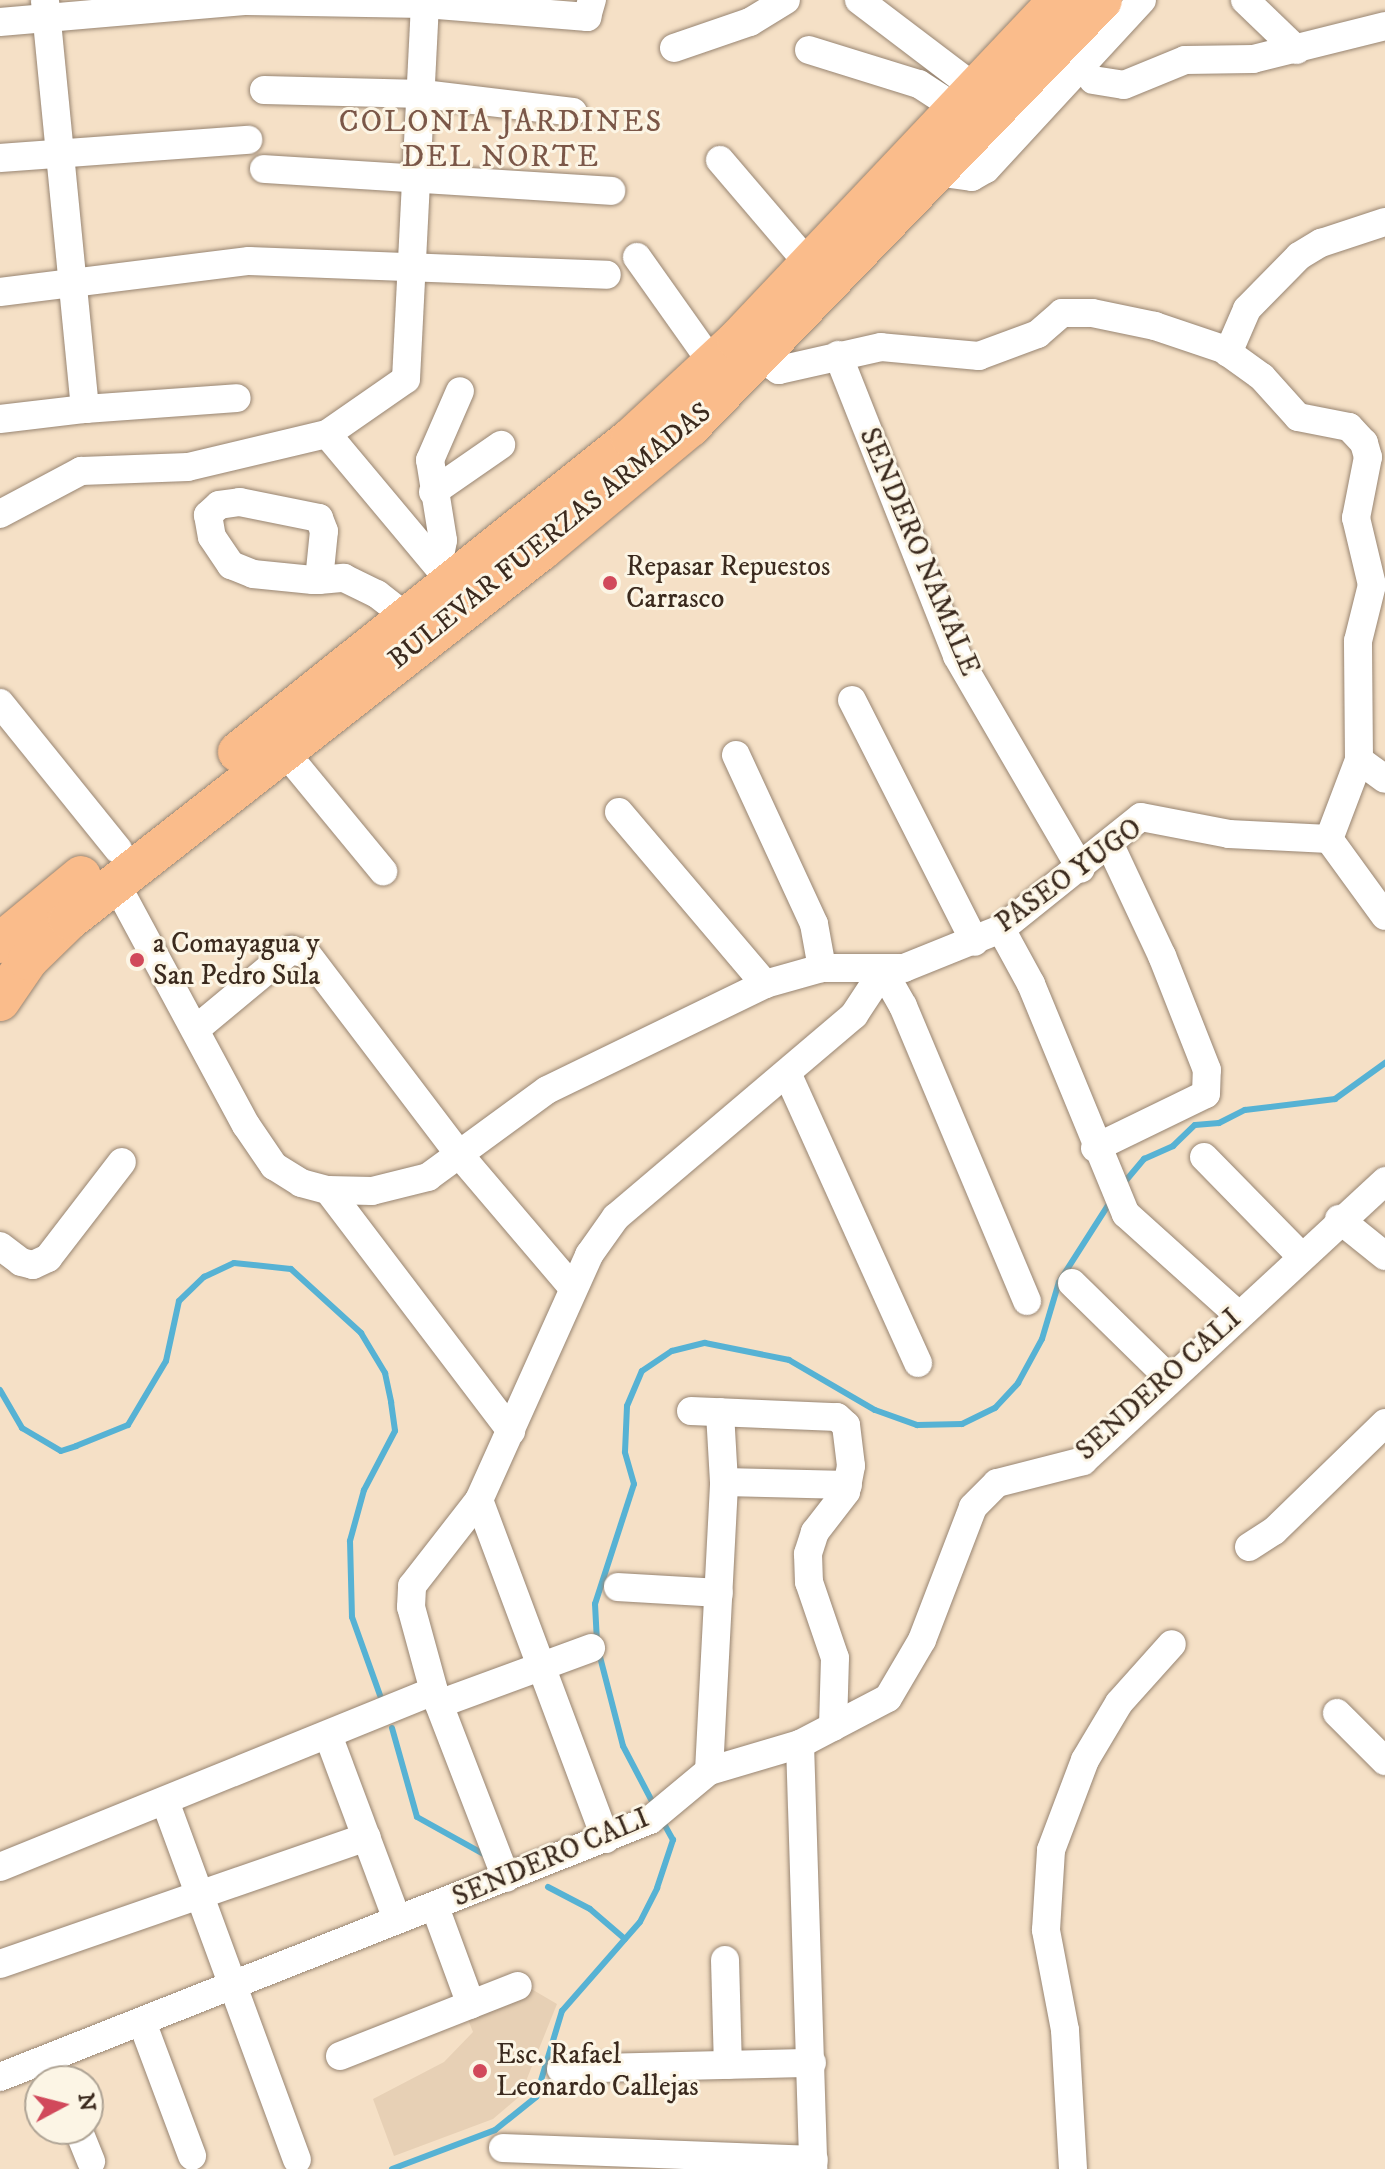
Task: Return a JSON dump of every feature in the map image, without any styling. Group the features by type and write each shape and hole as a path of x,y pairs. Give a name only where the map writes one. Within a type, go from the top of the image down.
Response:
{"highway":[{"name":"BULEVAR FUERZAS ARMADAS","path":"0,1001 28,960 117,865 406,617 444,573 631,438 712,363 1059,0"},
{"name":"BULEVAR FUERZAS ARMADAS","path":"0,943 284,751 666,448 758,357 1102,0"}],"street":[{"path":"0,22 46,9 247,1 425,2 587,17 592,0"},
{"path":"674,48 750,22 786,0"},
{"path":"859,0 965,98"},
{"path":"936,172 972,177 986,169 1142,0"},
{"path":"1245,0 1297,50"},
{"path":"0,514 81,471 199,466 327,434 406,379 420,176 425,2"},
{"path":"46,9 85,409"},
{"path":"1093,80 1124,85 1185,60 1253,59 1385,26"},
{"path":"809,50 965,98"},
{"path":"264,90 423,94 573,112"},
{"path":"0,158 248,140"},
{"path":"720,160 808,263"},
{"path":"264,169 420,176 611,191"},
{"path":"1228,353 1247,309 1299,256 1321,243 1385,222"},
{"path":"637,257 712,363"},
{"path":"0,292 249,261 607,275"},
{"path":"758,357 779,370 881,347 979,356 1038,334 1062,313 1092,313 1155,326 1228,353 1262,377 1298,417 1338,422 1364,443 1368,457 1356,518 1372,585 1358,641 1359,760 1329,839 1385,916"},
{"name":"SENDERO NAMALE","path":"838,355 957,656 1081,869"},
{"path":"444,573 443,540 430,460 460,391"},
{"path":"0,419 85,409 237,398"},
{"path":"327,434 444,573"},
{"path":"433,492 501,445"},
{"path":"319,580 344,578 406,617"},
{"path":"852,700 975,942"},
{"name":"PASEO YUGO","path":"0,703 117,865 196,1029 274,1166 301,1183 328,1190 413,1183 547,1090 765,984 822,968 883,971 975,942 1001,929 1081,869 1141,817 1229,834 1329,839"},
{"path":"284,751 383,871"},
{"path":"736,755 814,924 822,968"},
{"path":"1359,760 1385,779"},
{"path":"619,812 765,984"},
{"path":"1095,1148 1206,1094 1207,1082 1207,1070 1162,956 1110,845"},
{"path":"1001,929 1031,984 1095,1148 1126,1214 1237,1314"},
{"path":"196,1029 298,948 458,1153 573,1288"},
{"path":"506,1878 436,1697 411,1607 412,1586 479,1500 573,1288 616,1217 788,1075 854,1015 883,971 903,1006 1027,1301"},
{"path":"788,1075 918,1363"},
{"path":"1204,1157 1300,1255"},
{"path":"0,1246 21,1262 33,1265 48,1258 122,1162"},
{"name":"SENDERO CALI","path":"61,2065 142,2022 650,1820 709,1771 800,1744 888,1698 922,1640 973,1507 997,1483 1083,1461 1168,1377 1339,1219 1385,1181"},
{"path":"328,1190 511,1431"},
{"path":"1339,1219 1385,1256"},
{"path":"1072,1283 1168,1377"},
{"path":"691,1411 837,1417 846,1425 848,1485 815,1532 808,1554 809,1582 835,1658 833,1727"},
{"path":"709,1771 724,1482 720,1412"},
{"path":"1249,1547 1274,1531 1385,1423"},
{"path":"724,1482 848,1485"},
{"path":"479,1500 538,1667 606,1839"},
{"path":"618,1587 719,1593"},
{"path":"1073,2169 1072,2091 1046,1930 1051,1850 1085,1760 1119,1703 1172,1644"},
{"path":"0,1867 328,1735 591,1648"},
{"path":"1337,1713 1385,1761"},
{"path":"328,1735 397,1920"},
{"path":"503,2148 814,2165 800,1744"},
{"path":"165,1801 297,2160"},
{"path":"0,1964 199,1892 367,1837"},
{"path":"435,1907 471,2005"},
{"path":"725,1960 728,2065"},
{"path":"340,2056 518,1986"},
{"path":"142,2022 192,2156"},
{"path":"561,2069 812,2063"},
{"name":"SENDERO CALI","path":"0,2077 24,2073"},
{"path":"84,2145 91,2161"}],"shaded area":[{"name":"Esc. Rafael Leonardo Callejas","path":"528,1987 557,2004 520,2096 493,2119 394,2156 373,2099 444,2062 473,2032 467,2017"}],"waterway":[{"path":"1123,1184 1144,1159 1173,1146 1195,1125 1219,1123 1245,1110 1335,1099 1385,1063"},
{"path":"597,1642 595,1604 634,1484 625,1452 627,1406 642,1371 672,1351 705,1343 789,1360 875,1410 917,1425 962,1424 995,1408 1018,1383 1042,1339 1059,1282 1112,1199"},
{"path":"0,1390 22,1428 61,1451 128,1425 166,1361 179,1301 204,1277 234,1263 291,1269 361,1333 385,1373 395,1431 364,1490 350,1541 352,1617 381,1698"},
{"path":"599,1653 623,1746 655,1807"},
{"path":"392,1728 417,1817 487,1856"},
{"path":"392,2169 495,2130 536,2097 562,2011 640,1922 657,1888 673,1840 662,1820"},
{"path":"548,1887 590,1909 625,1939"}],"place":[{"name":"Repasar Repuestos Carrasco","path":"610,583"},
{"name":"a Comayagua y San Pedro Sula","path":"137,960"},
{"name":"Esc. Rafael Leonardo Callejas","path":"480,2071"}],"district":[{"name":"COLONIA JARDINES DEL NORTE","path":"501,140"}]}
